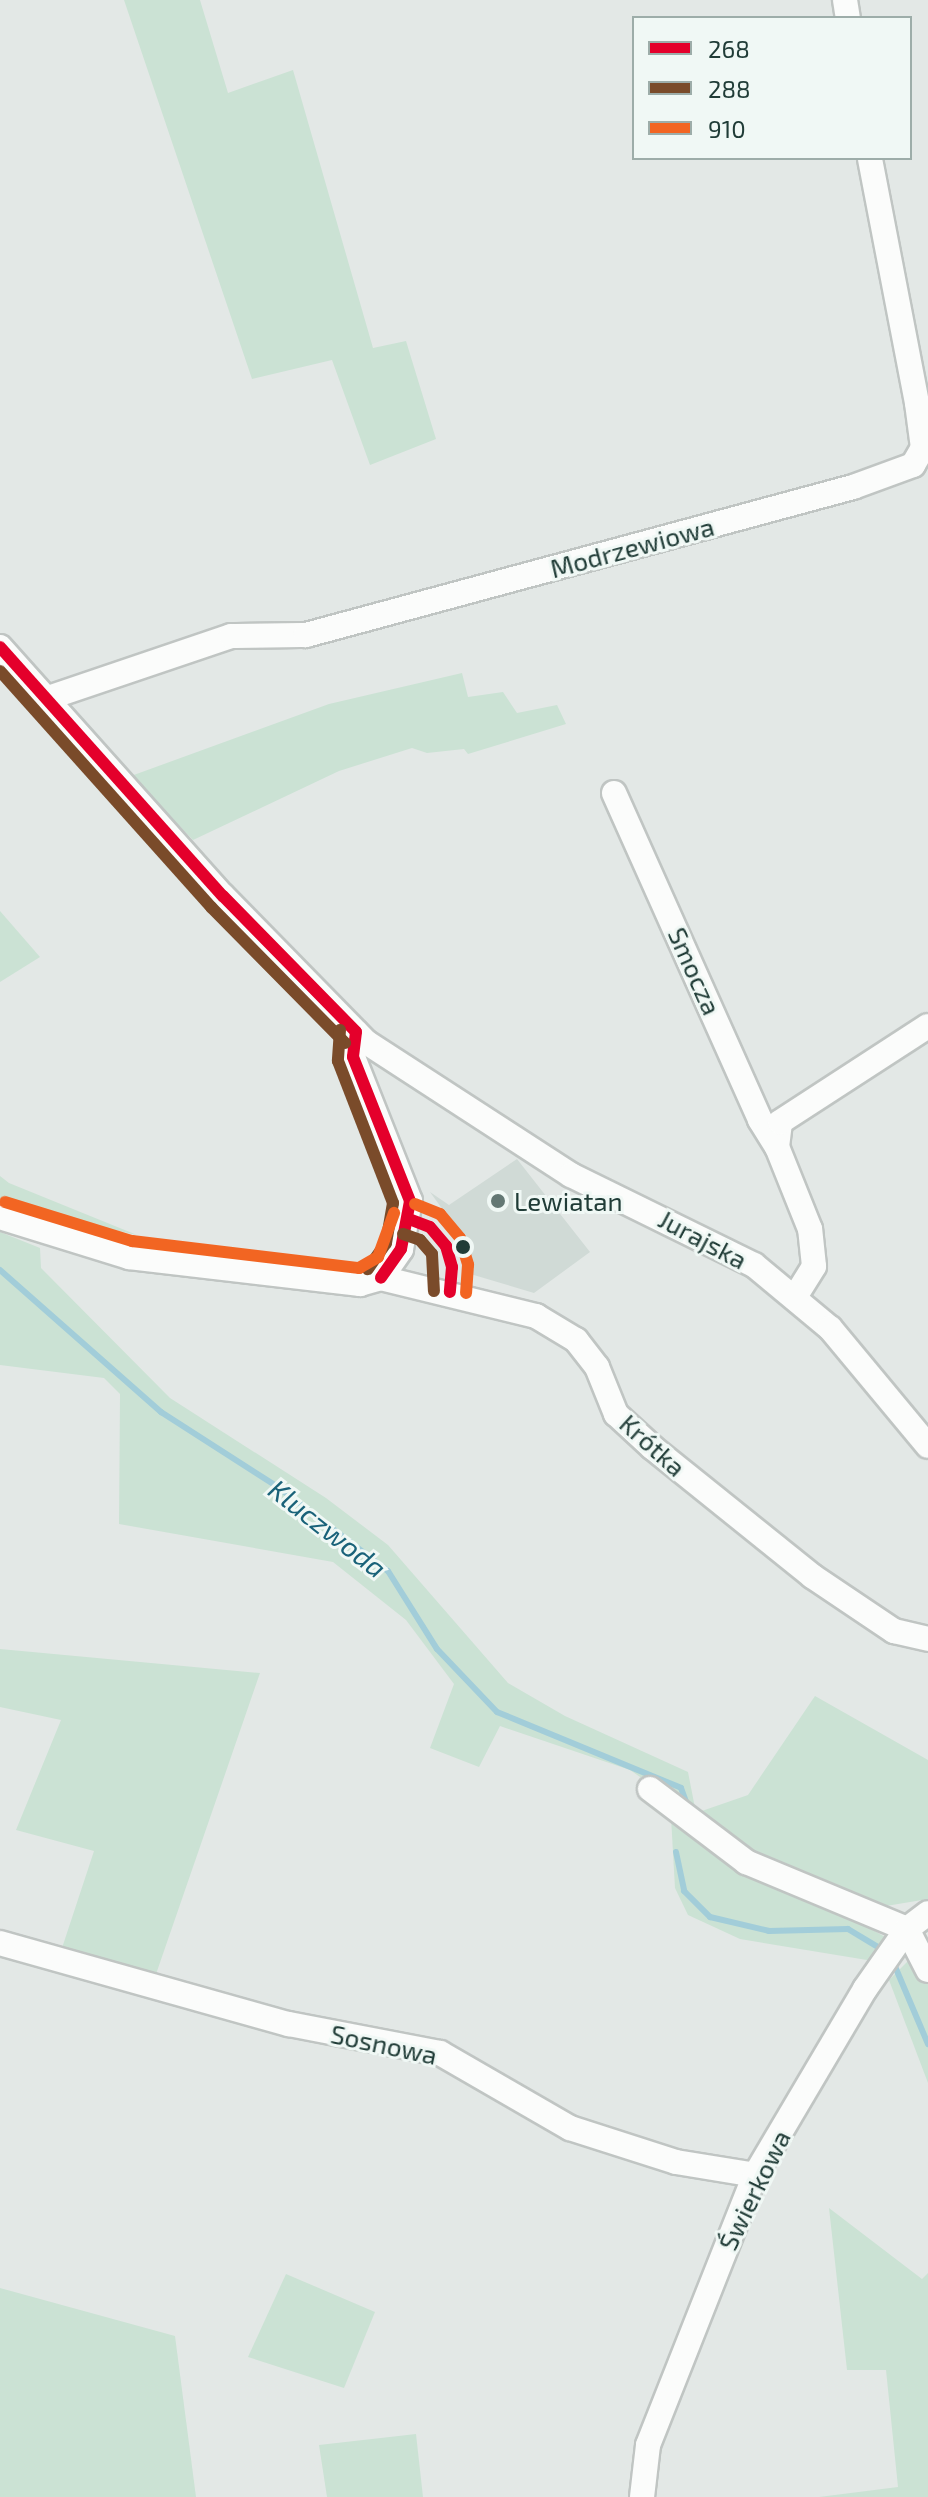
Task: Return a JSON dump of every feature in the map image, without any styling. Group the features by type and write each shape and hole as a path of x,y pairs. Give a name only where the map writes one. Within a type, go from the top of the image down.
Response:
{"street":[{"name":"Modrzewiowa","path":"48,698 231,636 306,635 867,483 913,465 923,448 917,403 870,160"},
{"name":"Jurajska","path":"0,647 212,885 356,1032 514,1141 742,1258 795,1297 830,1328 928,1446"},
{"name":"Smocza","path":"614,793 760,1120 777,1147 810,1229 814,1266 795,1297"},
{"path":"777,1147 780,1122 928,1026"},
{"path":"356,1032 353,1057 410,1201 401,1249 381,1278"},
{"name":"Krótka","path":"0,1217 129,1257 360,1284 381,1278 536,1316 576,1340 597,1367 616,1414 653,1448 812,1576 894,1631 928,1639"},
{"path":"650,1789 746,1862 907,1929 928,1970"},
{"name":"Świerkowa","path":"642,2497 648,2445 755,2175 847,2017 907,1929 928,1913"},
{"name":"Sosnowa","path":"0,1943 289,2024 440,2053 570,2128 676,2162 755,2175"}],"shaded area":[{"path":"517,1159 590,1252 534,1293 467,1273 469,1246 430,1192 449,1205"}],"green space":[{"path":"124,0 200,0 228,93 293,70 373,348 406,341 436,439 370,465 332,360 252,379"},
{"path":"462,673 468,697 503,692 517,713 557,705 566,724 468,754 464,749 427,753 412,748 339,771 193,840 131,776 329,704"},
{"path":"0,911 40,957 0,982"},
{"path":"0,1176 9,1183 137,1235 0,1204"},
{"path":"0,1232 40,1248 41,1268 170,1398 326,1498 388,1545 508,1683 565,1716 688,1772 696,1813 748,1795 815,1696 928,1760 928,1899 874,1908 783,1876 630,1770 500,1726 479,1767 430,1748 454,1684 406,1620 333,1562 119,1524 120,1394 104,1378 0,1365"},
{"path":"0,1649 260,1673 155,1977 62,1948 94,1851 16,1830 61,1720 0,1707"},
{"path":"671,1817 887,1938 873,1961 740,1939 688,1915 675,1888"},
{"path":"928,1941 928,2083 889,1980"},
{"path":"829,2208 922,2279 928,2273 928,2497 819,2497 898,2487 886,2370 847,2370"},
{"path":"286,2274 375,2312 344,2388 248,2357"},
{"path":"0,2288 175,2336 196,2497 0,2497"},
{"path":"416,2434 423,2497 327,2497 319,2445"}],"waterway":[{"name":"Kluczwoda","path":"0,1270 161,1412 278,1487 388,1571 437,1649 497,1712 681,1788 686,1802"},
{"name":"Kluczwoda","path":"676,1852 684,1891 710,1917 769,1931 848,1929 881,1949"},
{"name":"Kluczwoda","path":"894,1964 928,2044"}],"transit line":[{"name":"268","path":"0,647 223,896 356,1032"},
{"name":"288","path":"0,671 211,907 345,1043"},
{"name":"288","path":"340,1030 338,1061 393,1203 386,1243 368,1269"},
{"name":"268","path":"356,1032 353,1057 410,1201 401,1249 381,1278"},
{"name":"910","path":"5,1202 132,1241 359,1268 378,1257 394,1213"},
{"name":"910","path":"415,1204 440,1214 460,1238 468,1265 466,1293"},
{"name":"268","path":"409,1219 430,1227 446,1246 452,1267 450,1292"},
{"name":"288","path":"403,1234 420,1240 432,1254 434,1291"}],"place":[{"name":"Lewiatan","path":"498,1201"}]}
